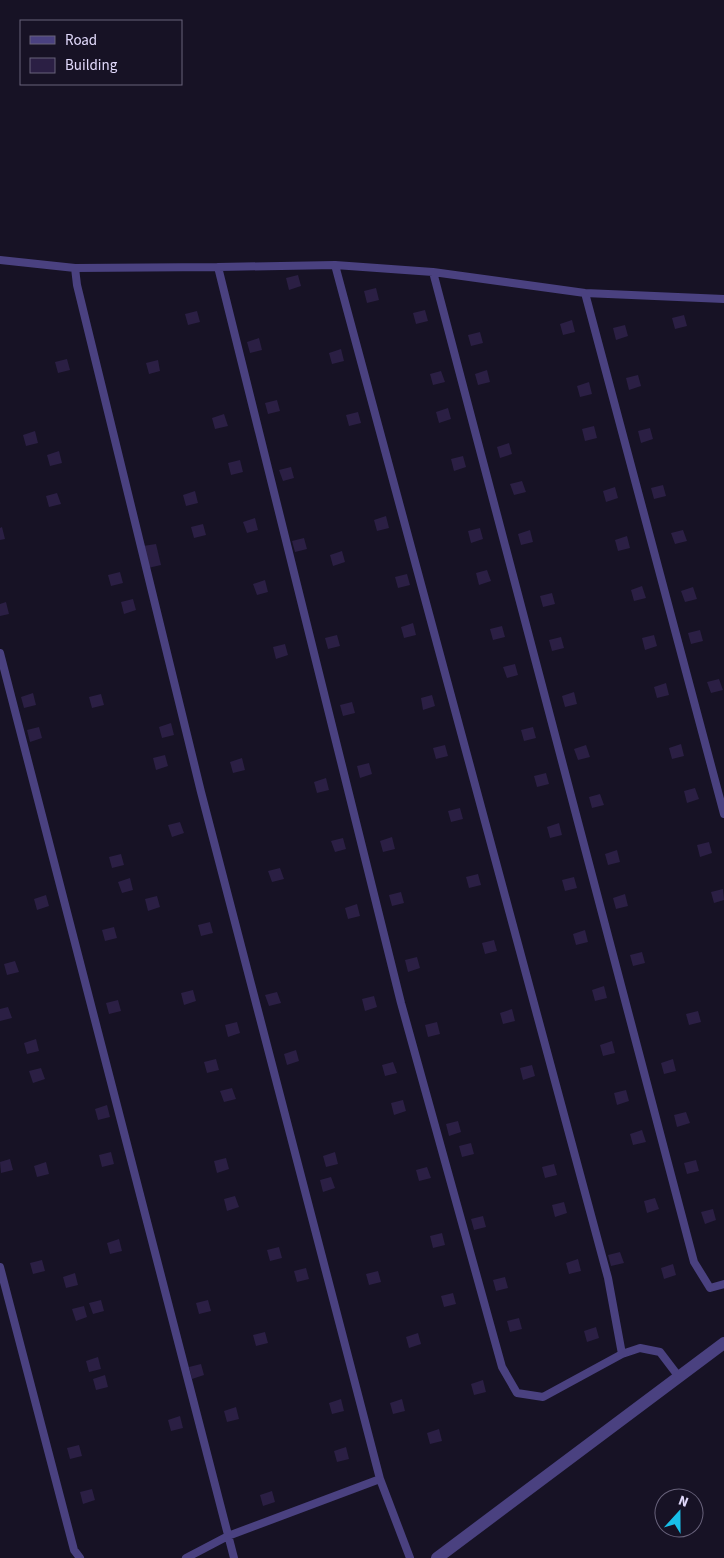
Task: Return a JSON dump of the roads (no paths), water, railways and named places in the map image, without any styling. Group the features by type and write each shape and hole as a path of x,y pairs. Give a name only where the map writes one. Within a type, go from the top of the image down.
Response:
{"street":[{"path":"438,1558 724,1343"}],"lane":[{"path":"0,260 75,268 336,265 434,272 585,293 724,299"},
{"path":"336,265 608,1278 622,1354"},
{"path":"218,267 401,1003 502,1367 516,1393 543,1397 622,1354 640,1348 660,1352 679,1377"},
{"path":"75,268 77,285 201,792 380,1479 410,1558"},
{"path":"434,272 694,1262 710,1288 724,1284"},
{"path":"585,293 724,814"},
{"path":"0,653 234,1558"},
{"path":"0,1267 74,1550 80,1558"},
{"path":"186,1558 228,1536 380,1479"}]}
